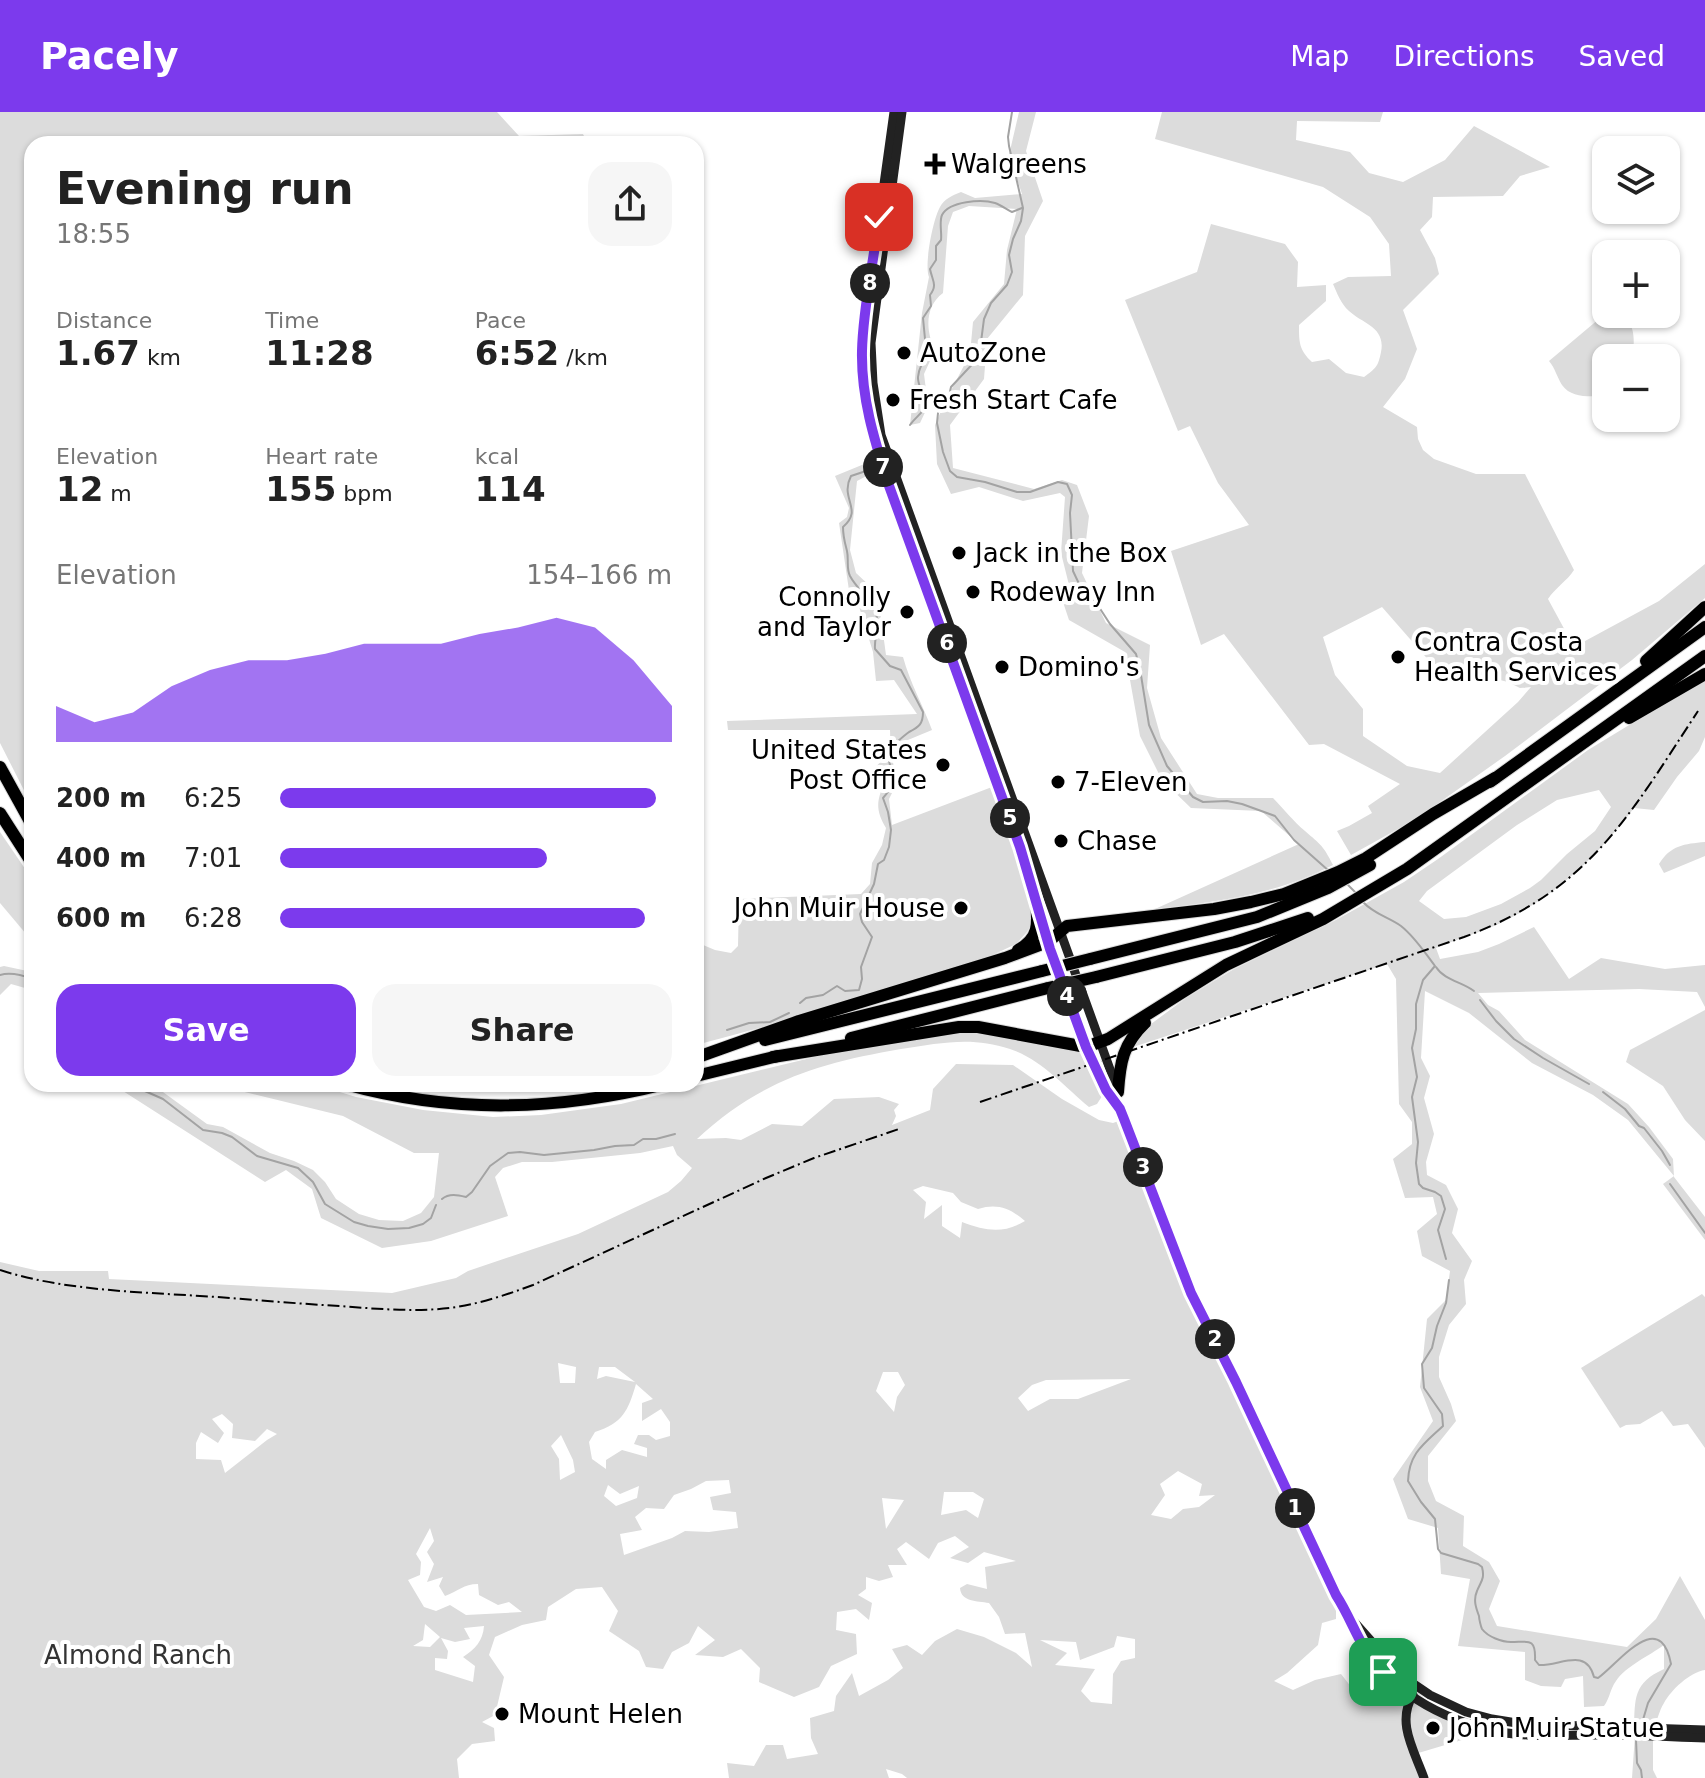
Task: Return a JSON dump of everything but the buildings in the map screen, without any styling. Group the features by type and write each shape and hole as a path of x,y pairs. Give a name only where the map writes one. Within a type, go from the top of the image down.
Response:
{"highway":[{"path":"1599,703 1705,607"},
{"path":"704,1056 1257,917 1374,858 1495,778 1705,627"},
{"path":"773,1057 959,1027 978,1027 1086,1047 1108,1039 1235,960 1309,926 1418,862 1705,656"},
{"path":"1594,736 1705,674"},
{"path":"0,767 24,810"},
{"path":"0,813 24,850"},
{"path":"704,1055 799,1021 1005,958 1048,942 1067,926 1239,905 1326,883"},
{"path":"1005,958 1027,945 1036,932 1036,901"},
{"path":"704,1074 1248,939 1336,909"},
{"path":"1118,1092 1126,1047 1133,1034 1162,1005"},
{"path":"383,1092 416,1099 503,1106 546,1105 628,1092"}],"main road":[{"path":"894,112 863,335 863,380 869,424 1020,847 1048,942 1086,1047 1106,1090 1120,1109"},
{"path":"902,112 871,343 873,383 883,442 1061,931 1118,1092 1120,1109 1191,1293 1336,1595 1349,1616 1402,1676 1430,1695 1466,1712 1523,1724 1705,1738"},
{"path":"1349,1616 1359,1642 1377,1666 1412,1697 1454,1718 1492,1731 1552,1736 1634,1732"},
{"path":"1418,1687 1408,1703 1405,1728 1424,1778"},
{"path":"1653,1733 1705,1730"}],"green space":[{"path":"0,112 497,112 519,136 24,136 24,790 0,743"},
{"path":"1019,112 1036,112 1026,151 1043,201 1025,236 1023,295 987,339 984,379 950,425 953,468 1034,489 1062,480 1077,485 1089,516 1082,573 1106,623 1150,645 1147,688 1161,738 1197,794 1218,798 1273,798 1327,853 1333,865 1291,883 1224,900 1155,909 1299,844 1261,811 1191,808 1162,780 1140,736 1125,652 1069,620 1060,593 1069,585 1061,553 1065,497 1060,493 1023,501 979,487 951,494 937,464 935,425 970,354 973,322 1004,284 1007,250 1017,209 969,206 953,212 948,226 943,293 932,305 928,320 935,350 924,374 928,406 920,423 910,425 929,277 928,253 937,213 946,200 961,192 975,198 1022,194 1009,155"},
{"path":"1162,112 1383,112 1380,122 1297,121 1296,140 1350,152 1369,173 1403,182 1445,160 1474,126 1550,167 1520,176 1503,196 1433,197 1432,217 1420,230 1435,258 1439,274 1403,310 1417,349 1405,379 1383,407 1417,427 1423,450 1434,459 1476,474 1525,474 1574,570 1548,599 1574,647 1659,601 1705,564 1705,598 1632,660 1416,819 1351,855 1337,831 1372,813 1368,806 1400,784 1324,744 1309,745 1224,634 1201,645 1171,551 1249,525 1218,483 1190,426 1178,431 1125,300 1197,272 1211,224 1285,244 1298,262 1297,287 1326,285 1326,301 1299,325 1304,354 1312,362 1329,359 1346,373 1364,377 1379,361 1380,337 1377,331 1346,308 1333,284 1348,277 1391,276 1389,244 1370,217 1323,187 1155,139","holes":["1382,607 1431,663 1508,682 1520,688 1531,687 1440,773 1407,766 1363,736 1363,709 1335,675 1323,637"]},
{"path":"583,134 584,136 519,136"},
{"path":"1592,325 1592,328 1632,328 1633,344 1592,344 1592,396 1582,396 1566,389 1549,361"},
{"path":"874,460 878,470 857,481 850,550 856,573 871,587 873,604 879,604 886,655 903,657 932,730 891,747 894,769 899,779 889,799 892,825 992,787 1024,873 1032,902 1031,925 1016,944 982,960 796,1018 704,1043 704,945 731,953 738,946 739,899 861,894 870,884 872,863 882,845 886,828 878,806 884,784 873,769 887,752 890,730 728,730 727,721 917,714 894,680 876,681 873,652 857,600 850,597 839,523 847,517 849,508 835,476"},
{"path":"1705,679 1705,737 1699,751 1654,810 1634,808 1588,861 1535,903 1494,926 1436,948 1440,959 1478,952 1534,927 1569,979 1601,958 1665,969 1705,965 1705,1007 1697,992 1639,989 1478,993 1525,1040 1628,1104 1673,1159 1674,1176 1628,1120 1593,1095 1532,1063 1469,1013 1425,991 1421,1058 1430,1076 1424,1098 1434,1134 1426,1162 1427,1175 1446,1185 1458,1209 1452,1233 1472,1261 1464,1280 1466,1304 1449,1325 1439,1357 1439,1377 1456,1421 1428,1456 1428,1481 1436,1501 1464,1516 1463,1546 1489,1562 1500,1581 1489,1609 1497,1626 1627,1647 1656,1619 1680,1576 1705,1620 1705,1670 1687,1678 1671,1693 1662,1706 1654,1729 1634,1729 1638,1693 1646,1680 1664,1669 1664,1645 1620,1676 1604,1706 1584,1707 1583,1676 1565,1679 1561,1687 1541,1686 1525,1680 1525,1652 1458,1646 1470,1579 1441,1574 1438,1528 1408,1519 1393,1479 1433,1421 1420,1387 1427,1319 1446,1300 1450,1271 1422,1256 1417,1231 1437,1214 1433,1197 1405,1198 1393,1159 1412,1144 1412,1122 1399,1104 1396,979 1387,964 1133,1047 1147,1027 1186,998 1234,969 1334,921 1404,882 1588,750","holes":["1599,790 1611,807 1595,831 1541,880 1501,904 1466,917 1444,919 1419,901 1427,891 1517,825 1557,800"]},
{"path":"0,832 24,867 24,932 0,903"},
{"path":"1705,842 1705,856 1664,873 1659,864 1673,849"},
{"path":"0,967 24,970 24,988 11,984 0,995"},
{"path":"1705,1010 1705,1141 1685,1120 1663,1086 1626,1062 1630,1050"},
{"name":"Almond Ranch","path":"959,1027 1086,1047 1106,1090 1097,1104 1089,1107 1042,1066 1010,1049 982,1043 943,1043 817,1068 744,1102 697,1139 741,1140 772,1124 802,1126 834,1099 879,1097 899,1104 894,1110 896,1116 892,1125 930,1110 933,1089 956,1064 1013,1065 1099,1120 1113,1123 1124,1119 1191,1293 1336,1595 1336,1619 1322,1623 1318,1645 1274,1681 1293,1690 1315,1680 1341,1674 1352,1688 1374,1678 1492,1731 1415,1754 1424,1778 907,1778 886,1769 889,1778 729,1778 727,1763 754,1766 766,1745 783,1745 787,1759 818,1754 811,1738 810,1718 834,1711 836,1696 852,1673 859,1696 903,1668 892,1649 907,1645 922,1655 935,1641 957,1629 984,1637 1016,1653 1032,1667 1025,1633 1005,1634 999,1617 989,1603 966,1598 960,1588 967,1584 987,1589 985,1567 1016,1561 984,1552 968,1563 950,1558 969,1547 955,1536 938,1543 929,1559 906,1542 897,1549 907,1565 888,1565 893,1577 879,1581 866,1577 866,1589 858,1595 872,1603 869,1620 856,1609 837,1612 836,1630 856,1634 857,1654 831,1666 819,1687 794,1697 759,1682 760,1668 741,1649 723,1657 695,1655 715,1640 698,1626 689,1643 672,1652 663,1669 646,1667 639,1651 609,1631 618,1611 602,1587 576,1589 548,1607 546,1620 522,1625 495,1637 489,1655 504,1677 495,1715 482,1722 494,1728 495,1741 472,1744 457,1759 459,1778 0,1778 0,1262 39,1271 108,1271 109,1279 392,1293 456,1278 468,1271 578,1234 668,1192 692,1168 677,1155 673,1146 640,1153 522,1162 503,1168 495,1177 508,1216 431,1241 382,1248 321,1218 312,1189 286,1170 265,1182 124,1092 163,1092 207,1124 223,1127 270,1153 313,1170 336,1199 359,1214 379,1220 403,1221 421,1213 434,1197 439,1153 414,1153 343,1116 244,1092 340,1092 423,1110 493,1117 541,1115 621,1104 670,1092 704,1092 704,1084 823,1055 834,1048","holes":["923,1186 953,1193 961,1202 978,1209 1003,1208 1025,1221 994,1230 962,1222 960,1238 942,1226 942,1205 924,1219 926,1202 913,1190","558,1363 576,1367 575,1383 560,1383","599,1367 615,1367 635,1382 606,1376 597,1379","883,1372 898,1372 905,1385 897,1397 894,1412 876,1391","1131,1379 1078,1399 1050,1399 1028,1411 1018,1398 1032,1385 1046,1380","636,1384 653,1399 642,1403 642,1421 661,1409 670,1422 670,1436 656,1440 649,1435 638,1435 634,1444 647,1448 647,1457 622,1450 606,1460 606,1469 592,1459 589,1442 595,1432 618,1420 630,1402","222,1414 233,1424 232,1438 255,1441 267,1429 277,1434 225,1473 221,1460 196,1459 196,1443 201,1432 218,1443 224,1433 212,1419","561,1435 575,1472 560,1480 559,1459 551,1446","1178,1471 1202,1484 1199,1496 1215,1495 1199,1507 1183,1509 1171,1519 1151,1515 1165,1495 1160,1484","729,1480 731,1493 710,1497 713,1510 736,1512 738,1528 685,1531 624,1555 620,1534 642,1530 635,1517 646,1508 664,1509 674,1495 706,1481","608,1485 620,1494 639,1486 637,1498 616,1506 604,1496","944,1492 973,1492 984,1499 978,1518 966,1510 941,1515","882,1498 904,1500 886,1529","430,1528 434,1541 427,1552 434,1564 427,1582 443,1577 439,1586 445,1596 465,1586 478,1584 479,1595 498,1605 509,1602 522,1612 466,1615 450,1605 436,1611 424,1607 408,1580 420,1575 421,1562 416,1554","425,1624 440,1637 430,1647 413,1646 423,1640","484,1626 478,1644 463,1657 475,1666 473,1682 435,1670 435,1658 447,1659 448,1651 441,1638 455,1642 470,1639 464,1628","1117,1636 1135,1639 1135,1658 1121,1661 1113,1674 1112,1704 1091,1702 1081,1691 1095,1669 1055,1665 1067,1653 1040,1640 1076,1642 1080,1660 1114,1647"]},
{"path":"1674,1176 1705,1217 1705,1240 1663,1184"},
{"path":"1702,1294 1705,1297 1705,1448 1688,1424 1673,1426 1662,1411 1640,1424 1620,1428 1581,1368"},
{"path":"1635,1735 1653,1736 1653,1770 1657,1778 1632,1778"}],"waterway":[{"path":"1012,112 1008,137 1023,208 1021,221 1009,255 1012,272 984,319 979,357 951,387 938,413 937,423 950,471 957,477 1017,492 1030,492 1058,482 1067,484 1072,495 1073,571 1081,588 1136,654 1149,725 1167,766 1193,797 1203,802 1227,801 1275,816 1294,840 1329,871"},
{"path":"910,425 924,406 918,377 929,352 923,318 931,306 930,295 934,285 930,269 936,260 936,246 941,240 942,215 951,207 974,201 995,203 1012,212 1022,208"},
{"path":"800,1003 837,986 845,991 859,990 861,967 872,937 860,914 874,884 878,864 884,860 889,847 891,830 883,798 892,780 888,750 918,727 923,716 901,670 890,666 875,649 875,612 848,570 843,527 849,521 852,509 848,484 851,476 866,471 868,466"},
{"path":"1347,884 1357,894"},
{"path":"1363,902 1406,930 1435,966 1423,980 1416,1004 1412,1048 1417,1077 1412,1097 1419,1184 1441,1196 1445,1209 1438,1230 1446,1259"},
{"path":"1436,967 1444,975 1474,991"},
{"path":"0,975 24,976"},
{"path":"1480,1000 1514,1039 1589,1084"},
{"path":"727,1030 749,1023 770,1022 789,1013"},
{"path":"147,1092 163,1099 203,1130 222,1133 257,1156 298,1168 313,1182 325,1204 354,1222 388,1229 409,1228 431,1218 436,1205"},
{"path":"1603,1092 1644,1128 1670,1165"},
{"path":"442,1199 451,1195 466,1197 490,1166 508,1153 544,1155 594,1150 634,1145 643,1139 675,1134"},
{"path":"1670,1184 1705,1233"},
{"path":"1449,1280 1446,1303 1432,1348 1422,1364 1424,1388 1442,1414 1443,1426 1415,1456 1408,1481 1435,1519 1441,1553 1482,1567 1483,1577 1475,1601 1482,1628 1488,1634 1504,1641 1530,1642 1539,1665 1579,1660 1598,1678 1627,1652 1648,1639 1658,1640 1666,1647 1671,1664 1648,1703 1642,1723"},
{"path":"1636,1740 1637,1763 1642,1778"}],"railway":[{"path":"980,1102 1464,937 1507,918 1544,897 1575,873 1602,846 1627,817 1698,711"},
{"path":"0,1270 55,1283 114,1290 382,1309 450,1308 492,1299 533,1285 766,1178 899,1129"}],"place":[{"name":"Walgreens","path":"935,164"},
{"name":"AutoZone","path":"904,353"},
{"name":"Fresh Start Cafe","path":"893,400"},
{"name":"Jack in the Box","path":"959,553"},
{"name":"Rodeway Inn","path":"973,592"},
{"name":"Connolly and Taylor","path":"907,612"},
{"name":"Contra Costa Health Services","path":"1398,657"},
{"name":"Domino's","path":"1002,667"},
{"name":"United States Post Office","path":"943,765"},
{"name":"7-Eleven","path":"1058,782"},
{"name":"Chase","path":"1061,841"},
{"name":"John Muir House","path":"961,908"},
{"name":"Mount Helen","path":"502,1714"},
{"name":"John Muir Statue","path":"1433,1728"}],"route":[{"path":"879,217 862,352 869,424 888,483 1020,847 1050,949 1088,1053 1106,1090 1120,1109 1191,1293 1359,1642 1383,1672"}]}
